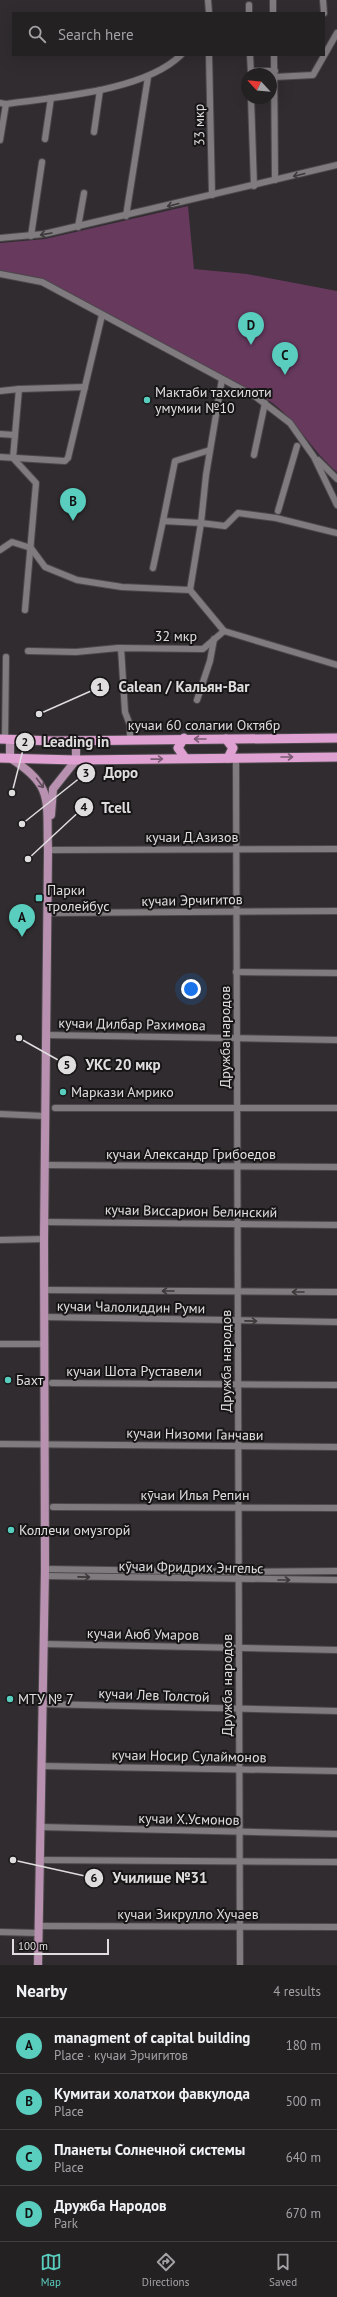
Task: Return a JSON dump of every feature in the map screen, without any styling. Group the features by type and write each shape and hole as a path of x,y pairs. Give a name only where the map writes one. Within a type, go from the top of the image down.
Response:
{"highway":[{"name":"кучаи 60 солагии Октябр","path":"5,739 76,741 184,738 337,738"},
{"path":"184,738 178,748 185,758"},
{"path":"226,739 233,748 232,758"},
{"path":"0,758 76,760 337,757"}],"main road":[{"path":"5,739 10,758 26,768 43,786 45,792 48,850 46,1035 43,1116 45,1165 43,1344 47,1445 38,1965"},
{"path":"48,850 53,789 76,760 76,741"}],"street":[{"path":"208,0 209,12"},
{"path":"272,0 273,12"},
{"path":"323,0 324,12"},
{"path":"249,5 249,12"},
{"path":"325,54 337,33"},
{"path":"0,140 3,104 100,90 148,77 170,66 180,56"},
{"name":"33 мкр","path":"209,56 212,196"},
{"path":"250,56 251,68"},
{"path":"274,56 274,68"},
{"path":"277,74 313,75 324,56"},
{"path":"126,216 148,77"},
{"path":"94,132 100,90"},
{"path":"45,140 51,98"},
{"path":"251,104 254,186"},
{"path":"275,104 276,180"},
{"path":"31,236 42,162"},
{"path":"0,238 31,236 78,227 337,165"},
{"path":"78,227 84,193"},
{"path":"0,274 42,282 256,397 290,423 314,456 337,478"},
{"path":"0,457 65,461 68,458 102,315"},
{"path":"190,590 201,523 210,450 222,379"},
{"path":"0,391 85,387"},
{"path":"19,389 14,458 36,483 25,610"},
{"path":"254,455 264,403"},
{"path":"0,434 15,435"},
{"path":"278,510 297,446"},
{"path":"153,568 175,461 210,450"},
{"path":"314,456 337,506"},
{"path":"163,521 225,526 238,513 276,518 337,533"},
{"path":"0,550 12,542 31,548 45,566 77,580 122,587 190,590 224,631 337,665"},
{"name":"32 мкр","path":"28,652 76,652 121,648 203,649 224,631"},
{"path":"197,700 210,661 214,639"},
{"path":"121,648 125,712 130,725 130,739"},
{"path":"5,739 6,657"},
{"name":"Дружба народов","path":"232,758 236,849 240,1965"},
{"name":"кучаи Д.Азизов","path":"48,850 337,848"},
{"name":"кучаи Эрчигитов","path":"48,914 337,911"},
{"path":"236,972 337,973"},
{"name":"кучаи Дилбар Рахимова","path":"46,1035 337,1040"},
{"path":"55,1108 337,1108"},
{"path":"0,1114 43,1116"},
{"name":"кучаи Александр Грибоедов","path":"45,1165 337,1167"},
{"name":"кучаи Виссарион Белинский","path":"44,1222 337,1225"},
{"path":"0,1240 44,1239"},
{"name":"кучаи Чалолиддин Руми","path":"44,1290 337,1292"},
{"name":"кучаи Чалолиддин Руми","path":"44,1317 337,1322"},
{"path":"0,1344 43,1344"},
{"name":"кучаи Шота Руставели","path":"52,1383 337,1385"},
{"name":"кучаи Низоми Ганчави","path":"0,1444 337,1447"},
{"name":"кӯчаи Илья Репин","path":"53,1507 337,1508"},
{"name":"кӯчаи Фридрих Энгельс","path":"45,1573 337,1572"},
{"name":"кӯчаи Фридрих Энгельс","path":"45,1573 238,1580 337,1580"},
{"name":"кучаи Аюб Умаров","path":"44,1644 337,1650"},
{"name":"кучаи Лев Толстой","path":"42,1704 239,1710 337,1710"},
{"name":"кучаи Носир Сулаймонов","path":"41,1766 337,1771"},
{"name":"кучаи Х.Усмонов","path":"40,1827 239,1833 337,1834"},
{"path":"40,1860 337,1862"},
{"name":"кучаи Зикрулло Хучаев","path":"0,1932 38,1929 337,1927"}],"shaded area":[{"path":"188,206 194,269 247,274 337,291 337,472 319,454 287,416 268,400 43,279 0,272 0,243 45,239"}],"place":[{"name":"Дружба Народов","path":"251,345"},
{"name":"Планеты Солнечной системы","path":"285,375"},
{"name":"Мактаби тахсилоти умумии №10","path":"147,400"},
{"name":"Кумитаи холатхои фавкулода","path":"73,521"},
{"name":"Calean / Кальян-Bar","path":"39,714"},
{"name":"Leading in","path":"12,793"},
{"name":"Доро","path":"22,824"},
{"name":"Tcell","path":"28,859"},
{"name":"Парки тролейбус","path":"39,898"},
{"name":"managment of capital building","path":"22,937"},
{"name":"УКС 20 мкр","path":"19,1038"},
{"name":"Маркази Амрико","path":"63,1092"},
{"name":"Бахт","path":"8,1380"},
{"name":"Коллечи омузгорй","path":"11,1530"},
{"name":"МТУ № 7","path":"10,1699"},
{"name":"Училише №31","path":"13,1860"}]}
